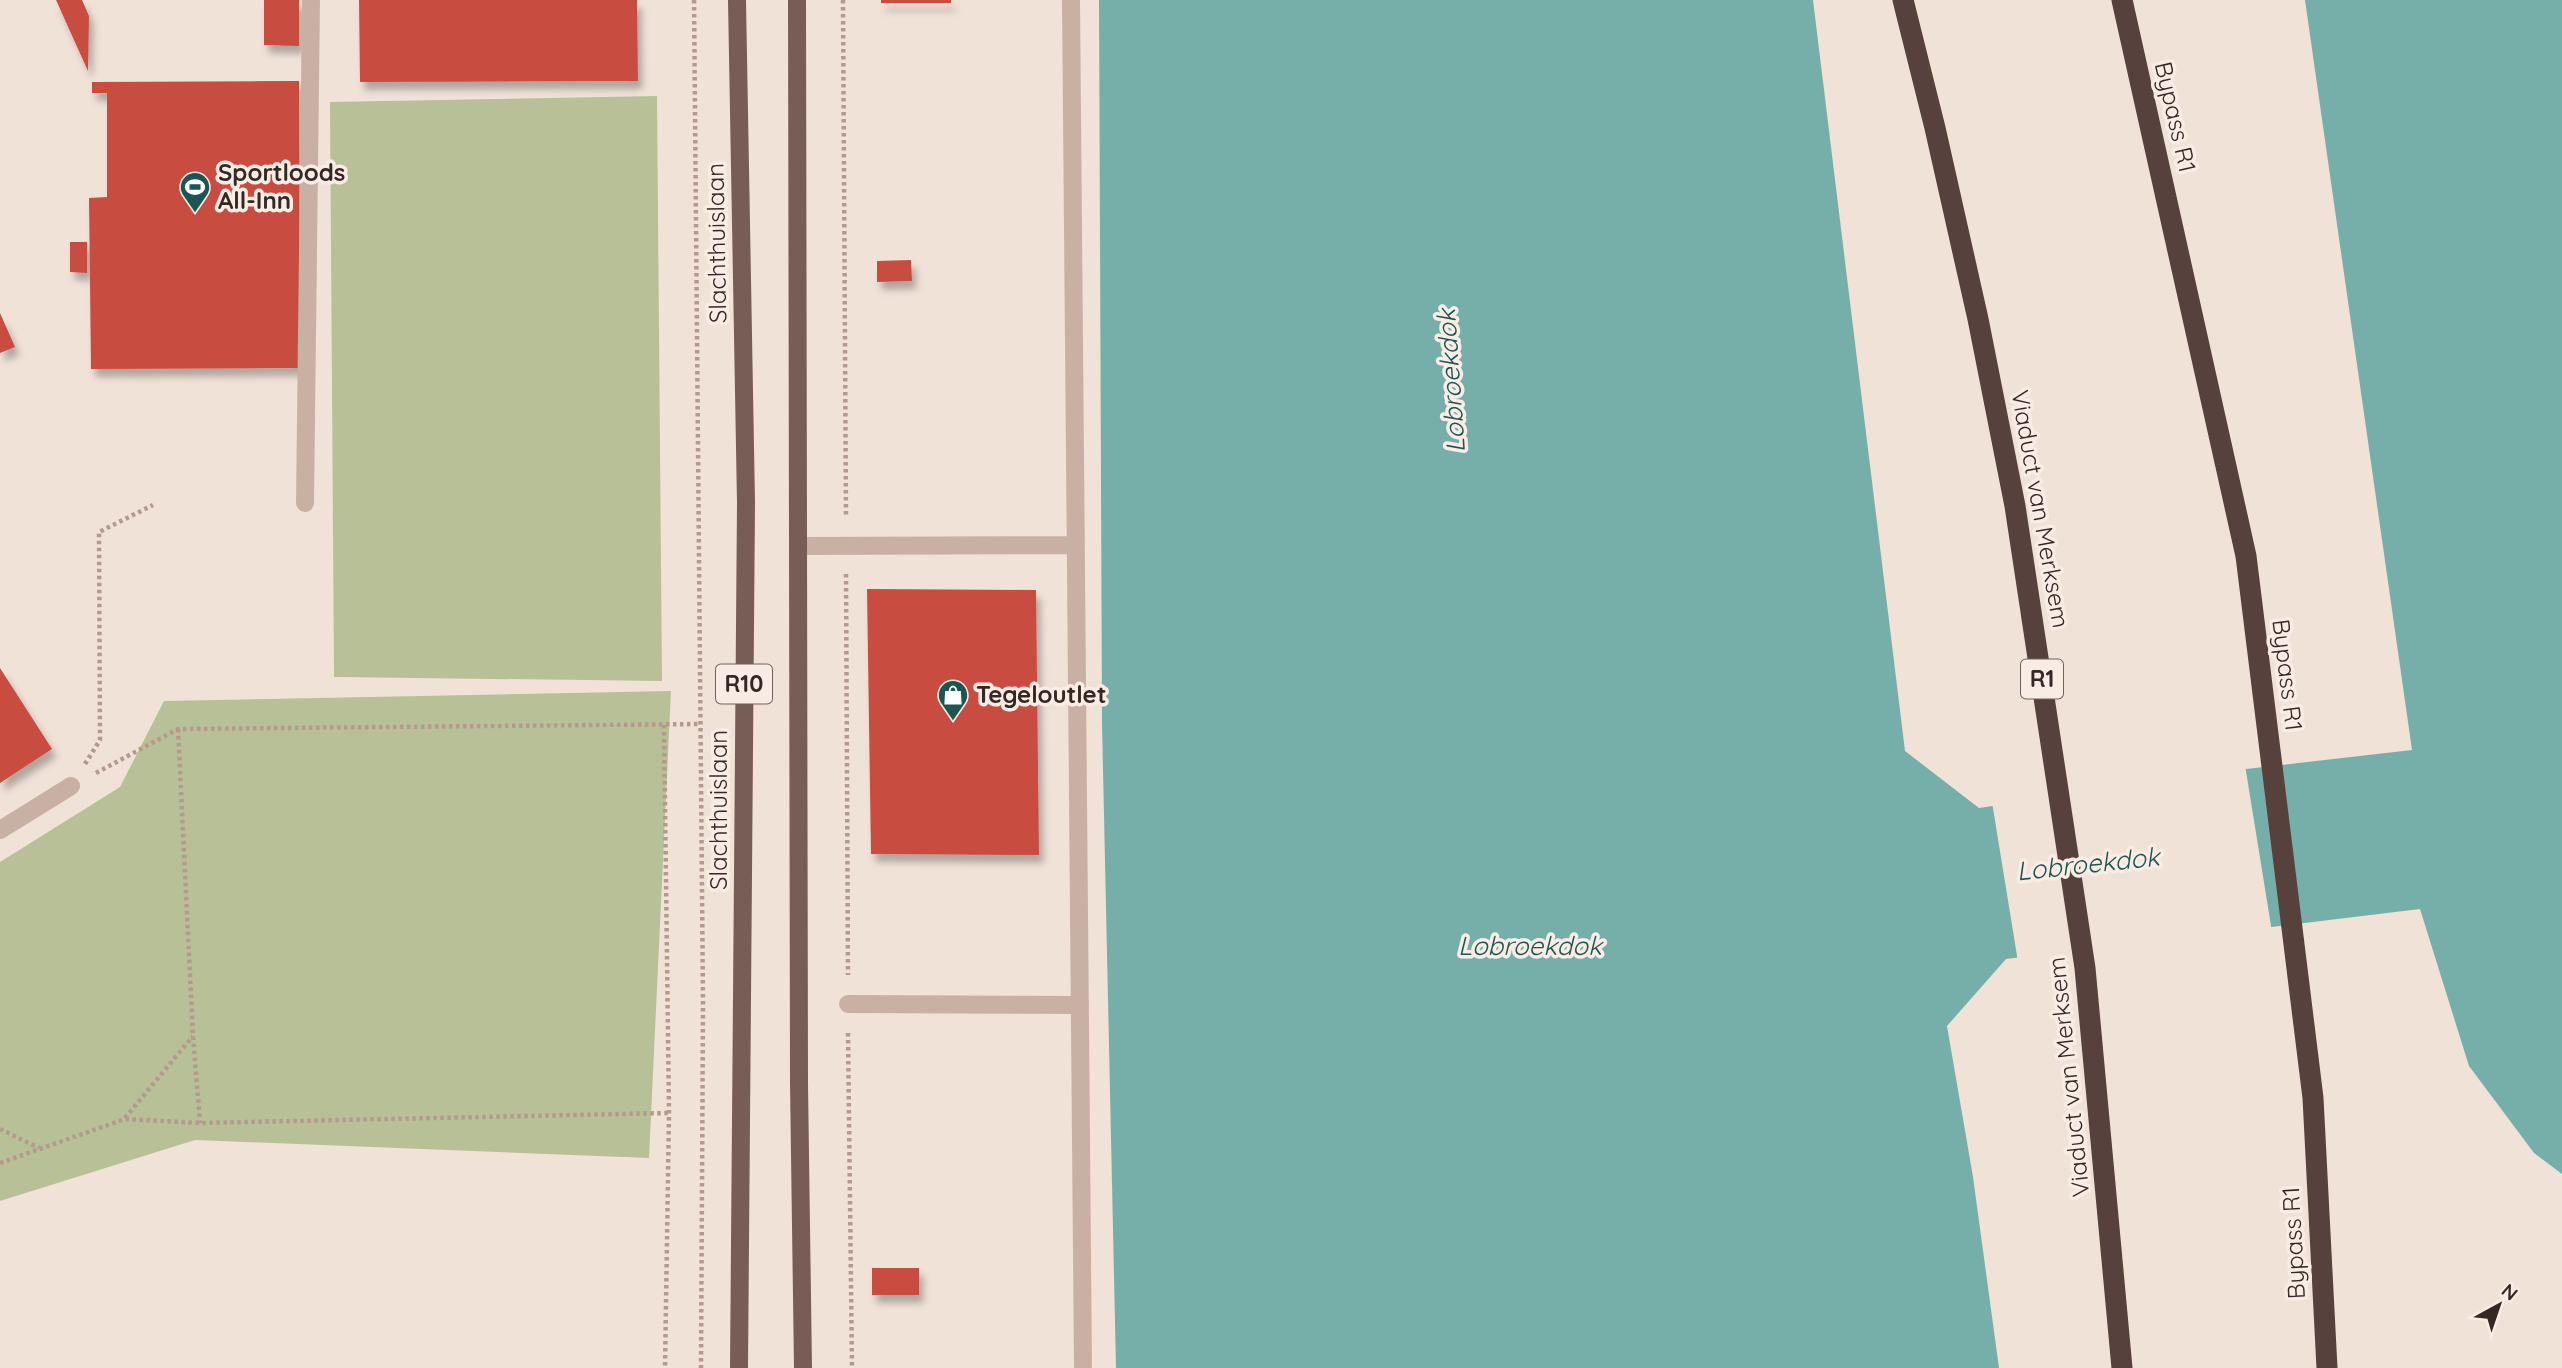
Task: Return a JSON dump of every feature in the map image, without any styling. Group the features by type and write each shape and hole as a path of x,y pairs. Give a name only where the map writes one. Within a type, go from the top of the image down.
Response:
{"highway":[{"name":"Viaduct van Merksem","path":"1903,0 1978,318 2015,506 2085,968 2122,1368"},
{"name":"Bypass R1","path":"2122,0 2246,556 2313,1098 2327,1368"}],"main road":[{"name":"Slachthuislaan","path":"737,0 746,503 739,1368"},
{"name":"R10","path":"797,0 799,1083 803,1368"}],"street":[{"path":"305,503 311,0"},
{"path":"1071,0 1083,1368"},
{"path":"799,546 1076,545"},
{"path":"0,831 71,786"},
{"path":"848,1004 1080,1004"}],"path":[{"path":"694,0 703,1003 701,1368"},
{"path":"843,0 852,1368"},
{"path":"71,786 100,740 99,532 153,505"},
{"path":"71,786 178,729 700,724"},
{"path":"664,725 668,1113 665,1368"},
{"path":"178,729 193,1036 200,1123"},
{"path":"125,1119 193,1036"},
{"path":"0,1163 125,1119 200,1123 668,1113"},
{"path":"0,1129 40,1148"}],"green space":[{"path":"657,96 662,681 334,677 330,102"},
{"path":"671,691 649,1158 195,1140 0,1201 0,862 120,787 164,701"}],"water":[{"name":"Lobroekdok","path":"1099,0 1813,0 1905,751 1979,808 2246,769 2412,750 2305,0 2562,0 2562,1174 2534,1153 2469,1066 2420,909 2006,959 1947,1026 1973,1177 1999,1368 1116,1368 1102,723"}],"pier":[{"path":"2245,765 2272,932 2018,962 1992,802"}],"building":[{"path":"56,0 82,0 89,16 88,71"},
{"path":"264,0 299,0 299,46 264,45"},
{"path":"359,0 637,0 638,81 360,82"},
{"path":"881,0 951,0 951,3 881,3"},
{"name":"Sportloods All-Inn","path":"299,81 300,368 91,369 89,198 107,197 107,93 92,93 92,82"},
{"path":"70,242 87,242 87,273 70,272"},
{"path":"911,260 912,281 877,282 877,261"},
{"path":"0,313 15,347 0,353"},
{"name":"Tegeloutlet","path":"867,589 1036,590 1039,855 871,854"},
{"path":"0,668 52,749 0,783"},
{"path":"872,1268 919,1268 919,1295 872,1295"}],"place":[{"name":"Sportloods All-Inn","path":"195,214"},
{"name":"Tegeloutlet","path":"953,722"}]}
